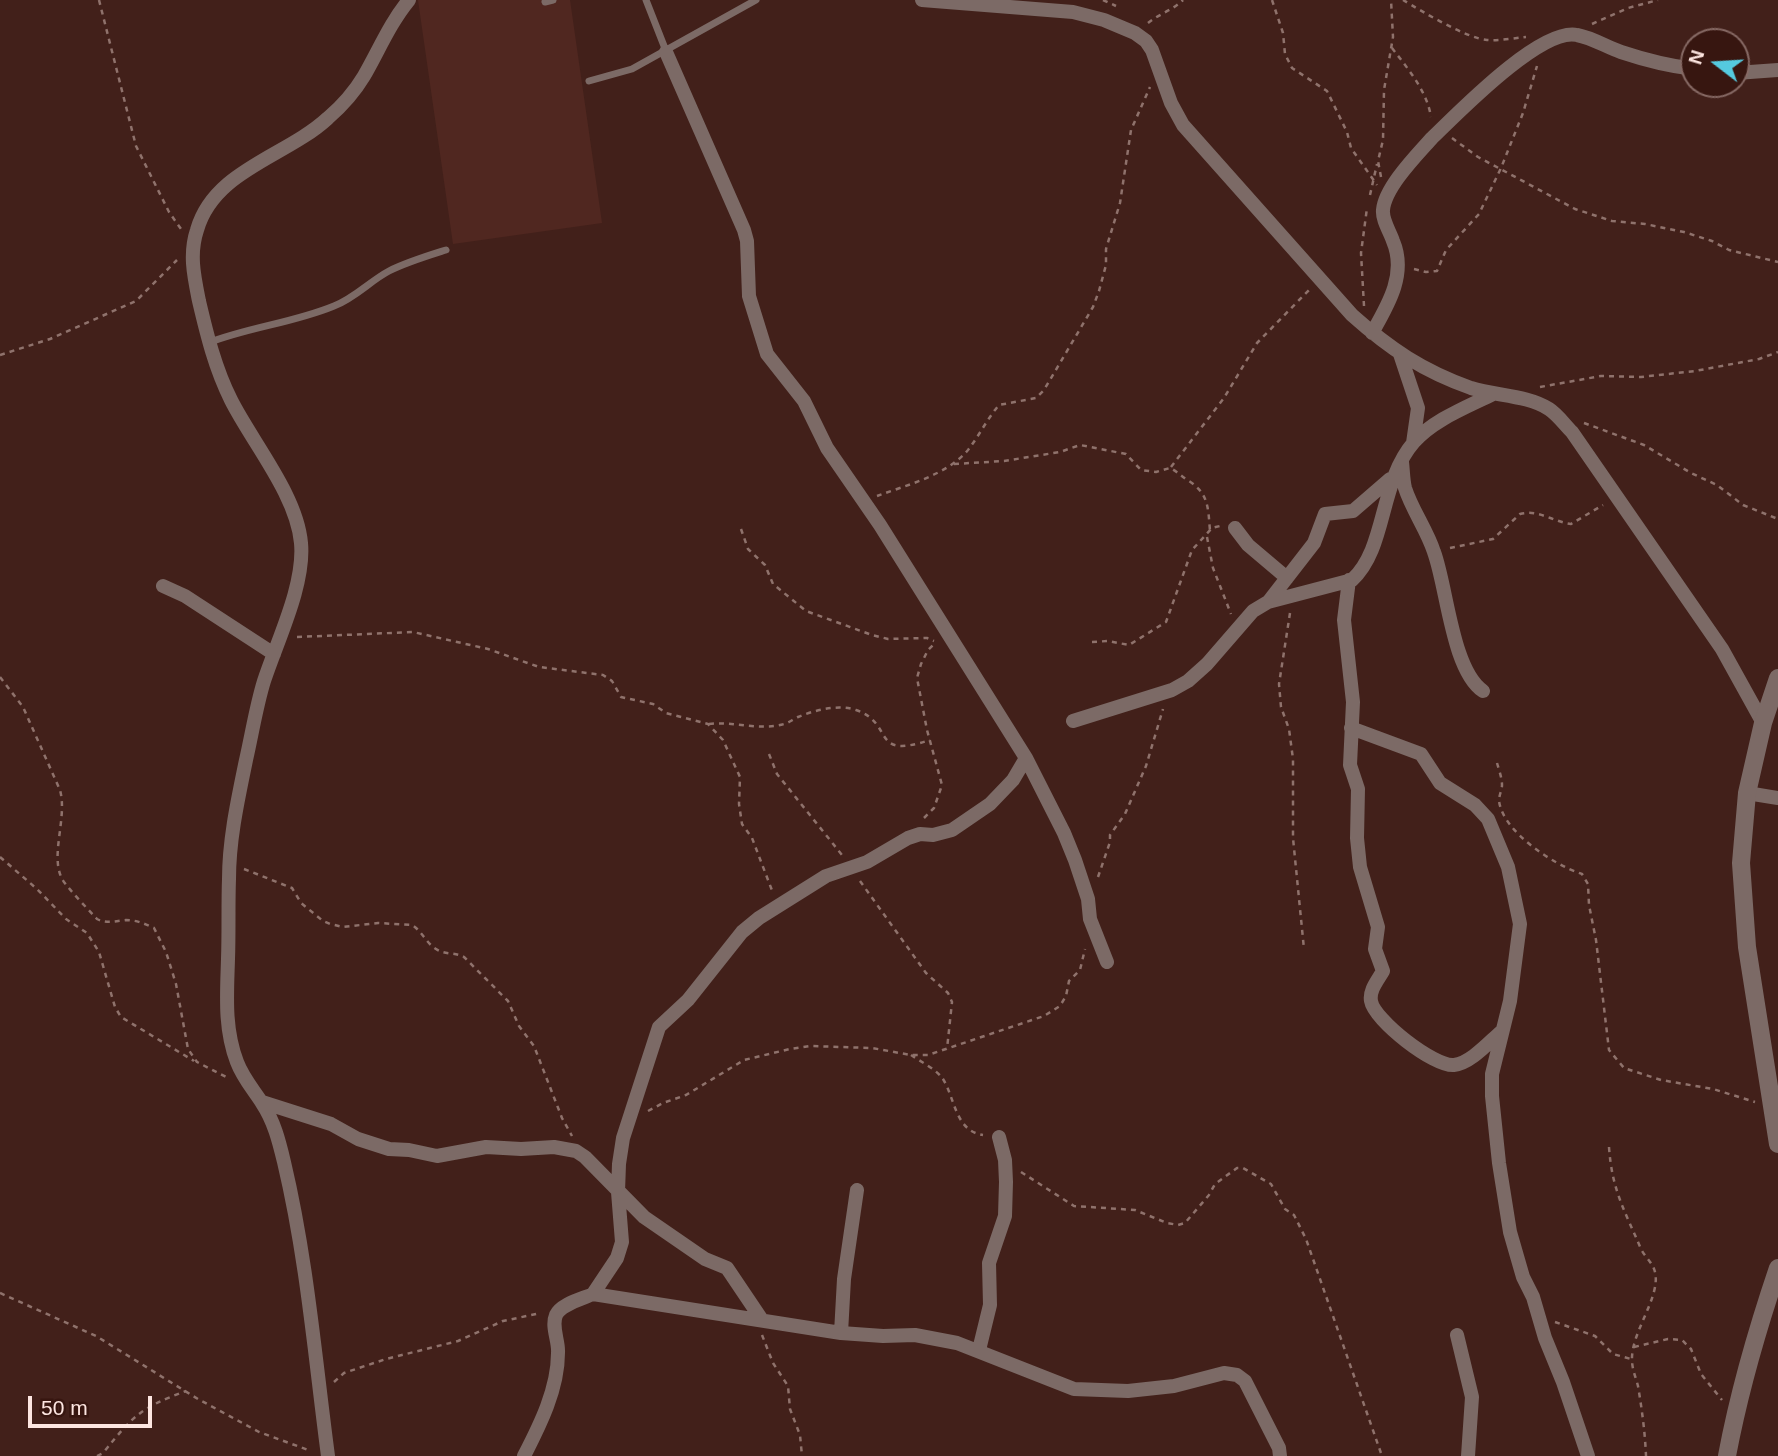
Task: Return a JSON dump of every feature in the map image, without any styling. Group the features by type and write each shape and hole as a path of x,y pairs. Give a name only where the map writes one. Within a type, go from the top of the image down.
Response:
{"street":[{"path":"321,1454 321,1401 310,1311 285,1166 276,1128 262,1102 245,1082 236,1059 227,1018 230,854 254,719 280,639 300,566 302,547 299,526 281,486 232,402 208,343 192,268 192,245 198,223 208,203 223,188 317,128 341,105 364,77 383,37 409,0"},
{"path":"922,0 1073,12 1104,20 1135,33 1146,41 1152,50 1171,103 1183,125 1321,281 1367,328 1400,354 1445,376 1493,394 1531,402 1549,409 1572,432 1722,649 1763,723"},
{"path":"1367,328 1388,304 1398,279 1394,243 1382,212 1387,196 1397,180 1437,134 1517,60 1561,35 1574,34 1630,55 1680,67"},
{"path":"666,52 744,230 747,241 749,296 767,354 808,408 827,448 863,500 1026,758 1064,833 1088,899 1090,919 1107,962"},
{"path":"1750,71 1778,70"},
{"path":"1400,354 1418,408 1413,443"},
{"path":"1073,721 1171,690 1188,681 1207,664 1253,611 1294,594 1349,580 1362,571 1370,556 1394,475 1413,443 1427,431 1493,394"},
{"path":"1402,462 1405,488 1434,551 1446,592 1454,637 1467,672 1474,685 1483,691"},
{"path":"1268,603 1314,543 1325,514 1353,511 1394,475"},
{"path":"1235,528 1248,545 1287,578"},
{"path":"1349,580 1344,620 1353,702 1350,765 1358,789 1356,820 1360,867 1375,912 1378,934 1375,949 1383,971 1372,990 1371,1001 1375,1009 1405,1040 1442,1064 1455,1065 1463,1061 1502,1031"},
{"path":"163,586 185,596 274,654"},
{"path":"1778,678 1763,723 1747,793 1741,863 1747,947 1778,1144"},
{"path":"1351,728 1420,754 1440,783 1475,805 1493,828 1515,894 1520,924 1510,1001 1492,1074 1499,1163 1510,1232 1523,1277 1533,1297 1588,1456"},
{"path":"593,1294 617,1258 622,1242 619,1164 627,1126 659,1027 688,1000 742,932 827,876 851,868 915,836 946,833 990,804 1013,780 1026,758"},
{"path":"1747,793 1778,799"},
{"path":"262,1102 331,1125 358,1139 388,1149 437,1156 486,1147 554,1147 576,1151 644,1217 705,1259 727,1268 758,1320"},
{"path":"979,1350 990,1305 989,1263 1005,1216 1005,1160 999,1138"},
{"path":"841,1333 844,1279 857,1190"},
{"path":"1727,1456 1741,1392 1778,1268"},
{"path":"524,1456 556,1380 559,1352 554,1326 556,1316 561,1308 593,1294 841,1333 915,1335 979,1350 1074,1389 1128,1391 1174,1386 1224,1373 1237,1375 1250,1389 1279,1448 1280,1456"},
{"path":"1457,1335 1472,1397 1468,1456"}],"lane":[{"path":"646,0 666,52"},
{"path":"589,81 632,69 757,0"},
{"path":"208,343 232,333 288,322 334,306 355,296 388,271 446,250"}],"path":[{"path":"0,355 50,339 136,301 192,245 169,212 136,146 99,0"},
{"path":"1145,24 1163,12 1176,8 1183,0"},
{"path":"1272,0 1283,33 1284,54 1292,68 1326,91 1347,132 1351,148 1374,180"},
{"path":"1367,328 1361,253 1383,141 1384,90 1393,37 1391,0"},
{"path":"1404,0 1464,33 1488,40 1526,37"},
{"path":"1574,34 1601,19 1658,0"},
{"path":"1398,264 1426,272 1437,271 1446,250 1479,214 1501,168 1522,113 1544,43"},
{"path":"1391,46 1421,89 1437,134 1575,209 1612,221 1684,232 1729,250 1778,262"},
{"path":"863,500 917,482 952,464 967,452 999,405 1036,398 1044,390 1093,307 1099,291 1106,265 1106,249 1120,203 1131,130 1158,72"},
{"path":"1378,161 1383,184"},
{"path":"952,464 1004,461 1060,452 1080,444 1126,454 1135,465 1147,472 1170,468 1224,398 1257,343 1321,281"},
{"path":"1531,402 1539,387 1580,379 1641,377 1695,371 1759,359 1778,352"},
{"path":"1557,417 1605,429 1644,445 1717,485 1744,505 1778,519"},
{"path":"1170,468 1198,486 1202,492 1210,531"},
{"path":"1434,551 1493,539 1520,514 1534,513 1571,524 1603,505 1620,502"},
{"path":"1092,642 1108,641 1129,645 1162,627 1196,544 1207,537 1212,528 1226,525 1235,528"},
{"path":"741,529 748,549 765,565 773,584 806,611 888,639 927,638 937,642 928,650 920,664 917,678 942,785 934,808 921,821 915,836"},
{"path":"1207,537 1213,568 1237,630"},
{"path":"1294,594 1279,684 1281,707 1289,729 1293,759 1293,838 1304,949"},
{"path":"280,639 413,632 488,649 539,667 603,675 612,681 621,696 653,704 666,713 708,724 783,725 800,716 838,707 855,710 872,719 886,741 898,747 930,740"},
{"path":"0,677 23,707 60,790 64,804 58,870 64,881 103,922 140,922 155,928 176,984 188,1049 197,1062"},
{"path":"1088,899 1096,886 1110,835 1125,814 1146,766 1171,690"},
{"path":"708,724 723,740 736,765 740,777 739,804 742,824 752,838 778,906"},
{"path":"769,754 777,774 851,868 909,951 948,993 952,1002 947,1049"},
{"path":"1497,763 1502,783 1499,799 1511,828 1553,861 1582,874 1588,884 1609,1051 1624,1068 1661,1080 1713,1089 1772,1107"},
{"path":"230,854 246,871 292,888 301,903 323,921 343,927 378,923 412,925 440,952 457,953 464,957 508,1001 519,1026 534,1045 562,1118 590,1162"},
{"path":"0,858 37,889 66,919 87,933 99,952 115,1007 121,1017 226,1078 245,1082"},
{"path":"627,1126 663,1102 687,1095 736,1065 764,1055 810,1046 872,1048 911,1055 928,1055 1044,1016 1060,1006 1066,996 1069,981 1080,970 1090,919"},
{"path":"911,1055 944,1080 964,1125 977,1134 994,1134 999,1138"},
{"path":"1609,1147 1610,1169 1618,1200 1636,1232 1642,1252 1655,1271 1656,1281 1632,1359 1644,1427 1646,1456"},
{"path":"1005,1160 1074,1206 1135,1210 1178,1225 1185,1223 1215,1184 1237,1168 1243,1168 1271,1184 1286,1209 1294,1215 1306,1239 1382,1456"},
{"path":"0,1293 96,1336 259,1432 321,1454"},
{"path":"321,1401 335,1380 344,1373 413,1351 458,1341 503,1321 526,1318 561,1308"},
{"path":"1539,1318 1595,1336 1613,1354 1632,1359"},
{"path":"758,1320 773,1363 788,1386 790,1409 800,1435 802,1456"},
{"path":"1634,1347 1668,1339 1682,1340 1691,1349 1701,1374 1724,1403"},
{"path":"97,1456 103,1453 139,1412 186,1391"}],"shaded area":[{"path":"418,0 570,0 602,223 453,244"}]}
